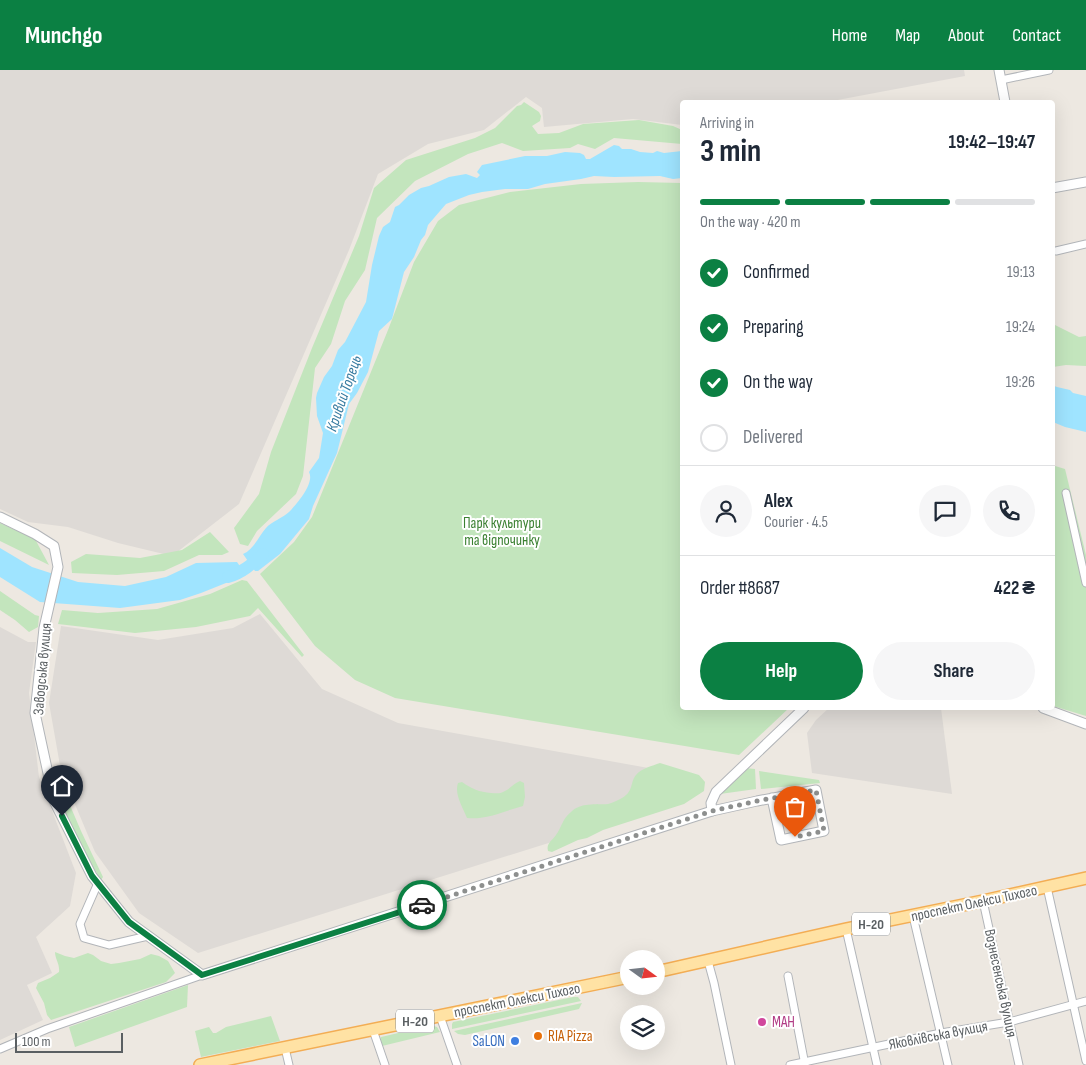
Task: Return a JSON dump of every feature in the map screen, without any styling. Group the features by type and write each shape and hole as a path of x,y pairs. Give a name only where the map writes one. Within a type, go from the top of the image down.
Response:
{"main road":[{"name":"проспект Олекси Тихого","path":"665,970 1086,878"},
{"name":"проспект Олекси Тихого","path":"200,1065 219,1063 620,979"}],"street":[{"path":"999,70 1005,100"},
{"path":"1001,80 1049,70"},
{"path":"1055,187 1086,182"},
{"path":"1056,250 1086,244"},
{"path":"1066,493 1086,583"},
{"name":"Заводська вулиця","path":"0,517 35,534 54,546 58,568 44,628 35,713 54,801 92,876 129,922 202,975"},
{"path":"712,811 710,803 716,792 802,710"},
{"path":"1048,710 1086,724"},
{"path":"0,1049 50,1028 202,975 712,811 772,798 816,790 824,831 781,840 772,798"},
{"path":"98,883 80,924 84,938 109,945 148,936"},
{"path":"1047,887 1086,1061"},
{"name":"Вознесенська вулиця","path":"983,901 1019,1065"},
{"path":"913,916 948,1065"},
{"path":"846,929 877,1065"},
{"path":"708,961 731,1065"},
{"path":"788,976 805,1063"},
{"name":"Яковлівська вулиця","path":"790,1065 941,1033 1009,1022 1086,1001"},
{"path":"440,1016 457,1065"},
{"path":"373,1030 385,1065"},
{"path":"285,1048 289,1065"}],"shaded area":[{"path":"0,70 964,70 965,76 838,100 680,100 680,125 633,119 544,127 542,108 526,97 484,130 428,144 378,174 349,250 239,504 172,556 118,543 68,527 28,522 0,509"},
{"path":"260,614 322,689 398,723 693,776 692,798 198,953 139,913 95,852 61,771 49,703 61,626 158,640 233,628"},
{"path":"0,627 28,642 36,642 29,693 39,777 76,873 70,906 36,937 52,973 27,985 43,1020 0,1040"},
{"path":"827,710 941,710 952,794 812,773 807,733 816,720"}],"green space":[{"path":"524,102 539,112 541,116 540,121 532,126 538,134 559,133 583,124 639,120 673,126 680,129 680,144 614,138 595,149 578,144 570,148 523,151 502,143 468,154 415,181 377,218 365,270 345,301 331,344 315,368 303,476 296,494 257,531 248,546 240,544 234,528 259,494 271,452 359,236 374,188 406,160 475,138 495,128 517,106"},
{"name":"Парк культури та відпочинку","path":"680,183 680,710 787,710 739,755 395,698 355,680 315,646 260,574 294,542 312,517 414,262 438,221 459,205 510,192 581,184"},
{"path":"1055,325 1079,337 1086,336 1086,366 1055,367"},
{"path":"1055,466 1065,469 1086,555 1086,716 1055,707"},
{"path":"0,523 35,539 49,565 0,541"},
{"path":"210,532 229,552 222,555 199,555 164,571 117,575 72,573 71,562 86,554 140,558 182,550"},
{"path":"242,580 247,581 304,655 302,657 258,608 250,616 196,627 135,633 58,624 62,610 98,613 157,609 210,594"},
{"path":"0,591 39,616 38,627 29,632 0,610"},
{"path":"660,763 699,775 705,782 704,791 684,804 603,830 552,852 548,851 549,844 566,817 575,809 588,805 608,804 622,798 630,789 638,773 647,767"},
{"path":"745,768 755,769 756,789 720,794"},
{"path":"759,771 819,780 820,783 761,789"},
{"path":"520,781 524,783 525,797 523,806 488,816 467,818 458,796 458,783 462,782 487,793 502,793"},
{"path":"806,796 809,812 790,815 788,799"},
{"path":"69,803 103,877 101,880 85,853 62,805"},
{"path":"55,952 74,958 88,953 101,961 111,964 140,959 151,954 168,961 175,973 166,982 51,1020 36,988 38,983 59,972"},
{"path":"188,985 187,1007 75,1047 69,1027"},
{"path":"578,997 581,1001 452,1029 453,1022"},
{"path":"582,1003 579,1009 465,1035 454,1031"},
{"path":"271,1016 280,1041 201,1057 195,1031 209,1027 213,1033 216,1033 226,1027"},
{"path":"434,1026 440,1032 382,1046 380,1040 381,1037"}],"water":[{"path":"614,145 622,149 640,152 680,151 680,178 673,179 660,176 594,176 545,184 528,189 482,192 446,204 428,225 414,257 404,272 392,319 379,331 368,372 349,404 337,453 309,519 280,554 258,571 255,571 243,554 253,546 268,526 287,514 304,493 310,482 309,472 319,458 323,433 317,416 317,393 324,377 332,366 338,350 345,342 366,302 379,236 383,227 390,222 395,207 421,188 449,177 466,174 477,178 480,175 477,172 482,165 525,156 547,156 565,152 580,153 586,159 590,159"},
{"path":"1055,386 1086,396 1086,432 1055,423"},
{"path":"0,548 32,567 78,582 125,586 166,577 196,563 237,562 246,575 180,600 120,608 40,602 0,577"}],"waterway":[{"name":"Кривий Торець","path":"228,577 242,571 263,554"}],"way so far":[{"path":"422,905 712,811 816,790 824,831 795,837"}],"place":[{"name":"МАН","path":"762,1022"},
{"name":"RIA Pizza","path":"538,1036"},
{"name":"SaLON","path":"515,1041"}],"route":[{"path":"62,816 92,876 129,922 202,975 422,905"}]}
